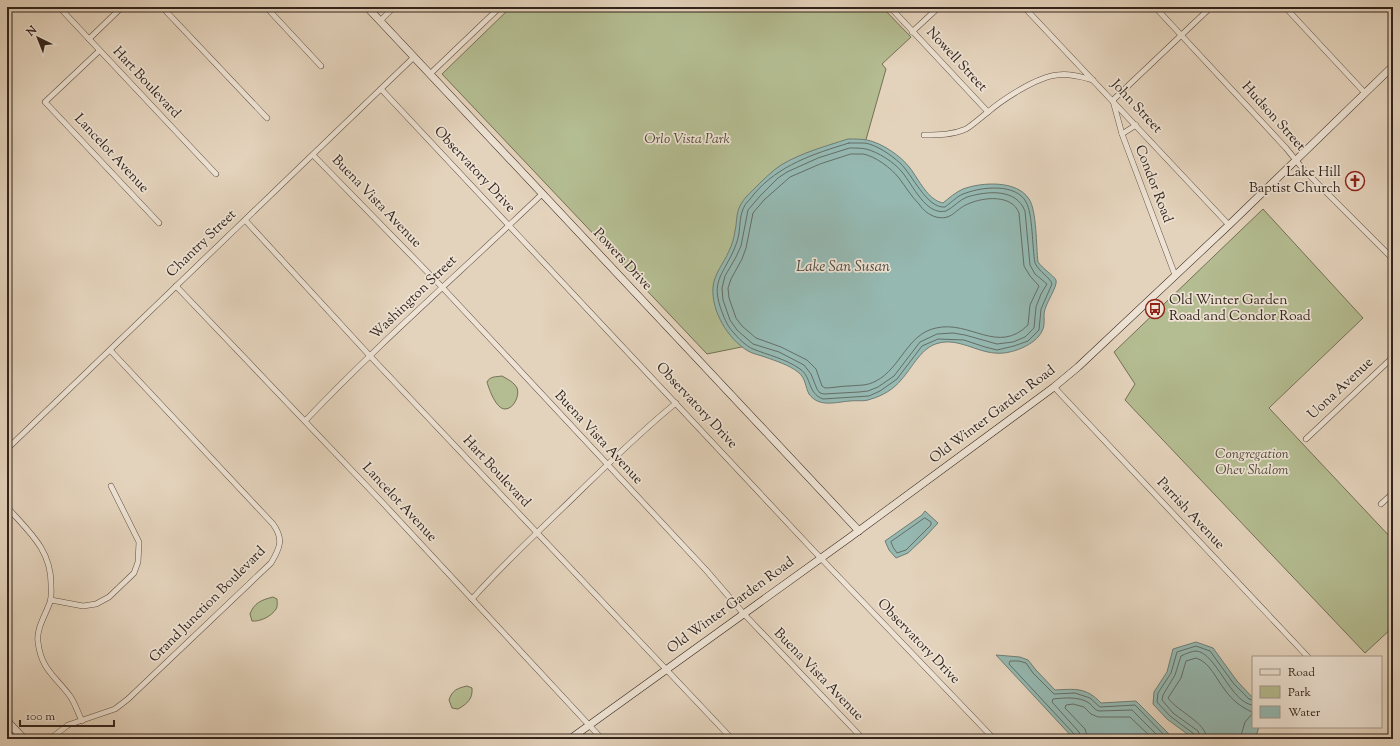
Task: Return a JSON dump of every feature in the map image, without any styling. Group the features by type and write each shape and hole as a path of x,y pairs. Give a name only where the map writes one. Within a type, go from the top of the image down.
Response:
{"main road":[{"name":"Powers Drive","path":"367,7 859,530"},
{"name":"Old Winter Garden Road","path":"570,739 821,558 1054,387 1078,367 1393,66"},
{"path":"7,721 24,739"}],"street":[{"name":"Hart Boulevard","path":"59,7 216,174"},
{"path":"89,39 122,7"},
{"path":"162,7 267,118"},
{"path":"266,7 322,66"},
{"path":"380,21 394,7"},
{"path":"430,74 500,7"},
{"name":"Nowell Street","path":"890,7 988,112"},
{"path":"912,32 939,7"},
{"name":"John Street","path":"1024,7 1229,224"},
{"name":"Hudson Street","path":"1154,7 1296,160 1392,255"},
{"path":"1113,100 1211,7"},
{"path":"1285,7 1365,93"},
{"name":"Lancelot Avenue","path":"99,50 45,102 159,223"},
{"name":"Chantry Street","path":"7,449 414,57"},
{"path":"924,135 942,135 959,132 976,122 1002,102 1045,77 1058,74 1073,75 1093,80"},
{"name":"Observatory Drive","path":"381,89 821,558 994,739"},
{"name":"Condor Road","path":"1113,100 1122,134 1175,275"},
{"path":"1122,134 1136,125"},
{"name":"Buena Vista Avenue","path":"313,155 442,288 706,570 743,613 863,739"},
{"name":"Washington Street","path":"305,421 370,356 542,194"},
{"name":"Hart Boulevard","path":"244,220 370,356 732,739"},
{"name":"Lancelot Avenue","path":"176,286 305,421 602,739"},
{"name":"Grand Junction Boulevard","path":"50,739 68,725 115,709 128,699 271,563 279,550 280,541 278,531 273,524 110,350"},
{"name":"Uona Avenue","path":"1306,439 1393,357"},
{"name":"Parrish Avenue","path":"1054,387 1307,656"},
{"path":"472,599 500,568 646,427 676,403"},
{"path":"51,600 83,606 96,604 109,597 134,573 138,562 139,542 110,486"},
{"path":"1381,504 1393,493"},
{"path":"7,507 38,542 46,555 51,574 51,600 39,632 38,642 42,662 48,672 71,697 82,721"}],"green space":[{"name":"Orlo Vista Park","path":"511,7 882,7 911,37 882,64 886,69 852,189 771,341 707,354 442,74"},
{"name":"Congregation Ohev Shalom","path":"1263,209 1363,318 1269,408 1393,540 1393,627 1365,653 1125,400 1135,384 1114,352"},
{"path":"502,376 514,384 518,391 514,404 505,409 499,406 496,402 491,394 487,382 491,378"},
{"path":"273,597 277,599 277,607 274,612 262,619 252,621 250,614 254,607 262,601"},
{"path":"467,686 472,688 472,695 469,701 458,709 452,708 449,700 452,694 458,689"}],"water":[{"name":"Lake San Susan","path":"848,139 867,140 879,144 891,151 906,163 928,194 943,203 960,190 989,184 999,184 1016,188 1029,199 1034,212 1038,262 1056,280 1055,287 1045,310 1043,329 1034,341 1015,351 1001,353 988,352 953,342 939,343 933,345 922,353 898,383 883,394 866,400 823,403 813,398 809,394 801,374 787,365 750,352 734,339 722,324 718,315 713,296 713,287 717,273 732,244 741,203 771,172 781,165 805,153"},
{"path":"925,511 938,523 908,553 896,558 889,550 885,541 922,515"},
{"path":"1196,642 1213,648 1237,681 1252,697 1252,728 1259,728 1255,739 1194,739 1167,719 1153,704 1154,692 1167,672 1173,649"},
{"path":"996,655 1020,657 1028,660 1055,690 1080,690 1090,694 1101,703 1136,701 1174,739 1074,739"}],"place":[{"name":"Lake Hill Baptist Church","path":"1355,181"},
{"name":"Old Winter Garden Road and Condor Road","path":"1155,309"}]}
